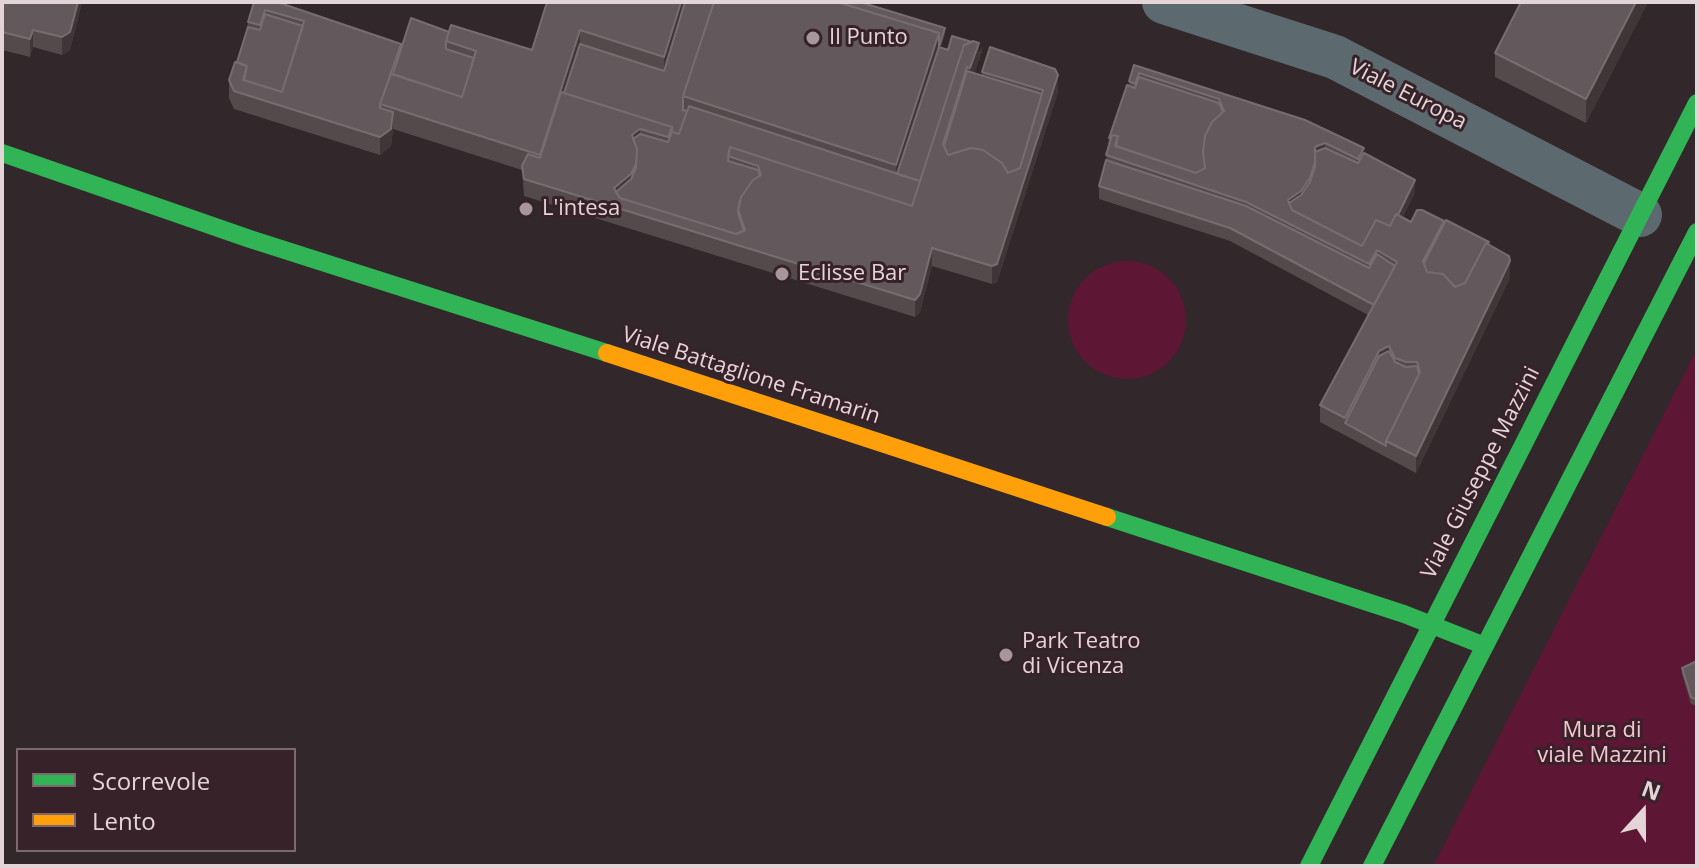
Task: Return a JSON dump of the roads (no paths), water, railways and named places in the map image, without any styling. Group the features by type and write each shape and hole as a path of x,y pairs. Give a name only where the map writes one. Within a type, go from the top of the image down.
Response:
{"main road":[{"name":"Viale Giuseppe Mazzini","path":"1309,866 1697,103"},
{"name":"Viale Battaglione Framarin","path":"2,153 250,239 1404,614 1485,646"},
{"path":"1372,866 1697,232"}],"street":[{"name":"Viale Europa","path":"1164,2 1335,57 1640,215"}],"place":[{"name":"Il Punto","path":"813,38"},
{"name":"L'intesa","path":"526,209"},
{"name":"Eclisse Bar","path":"782,274"},
{"name":"Park Teatro di Vicenza","path":"1006,655"}],"park label":[{"name":"Mura di viale Mazzini","path":"1602,744"}]}
